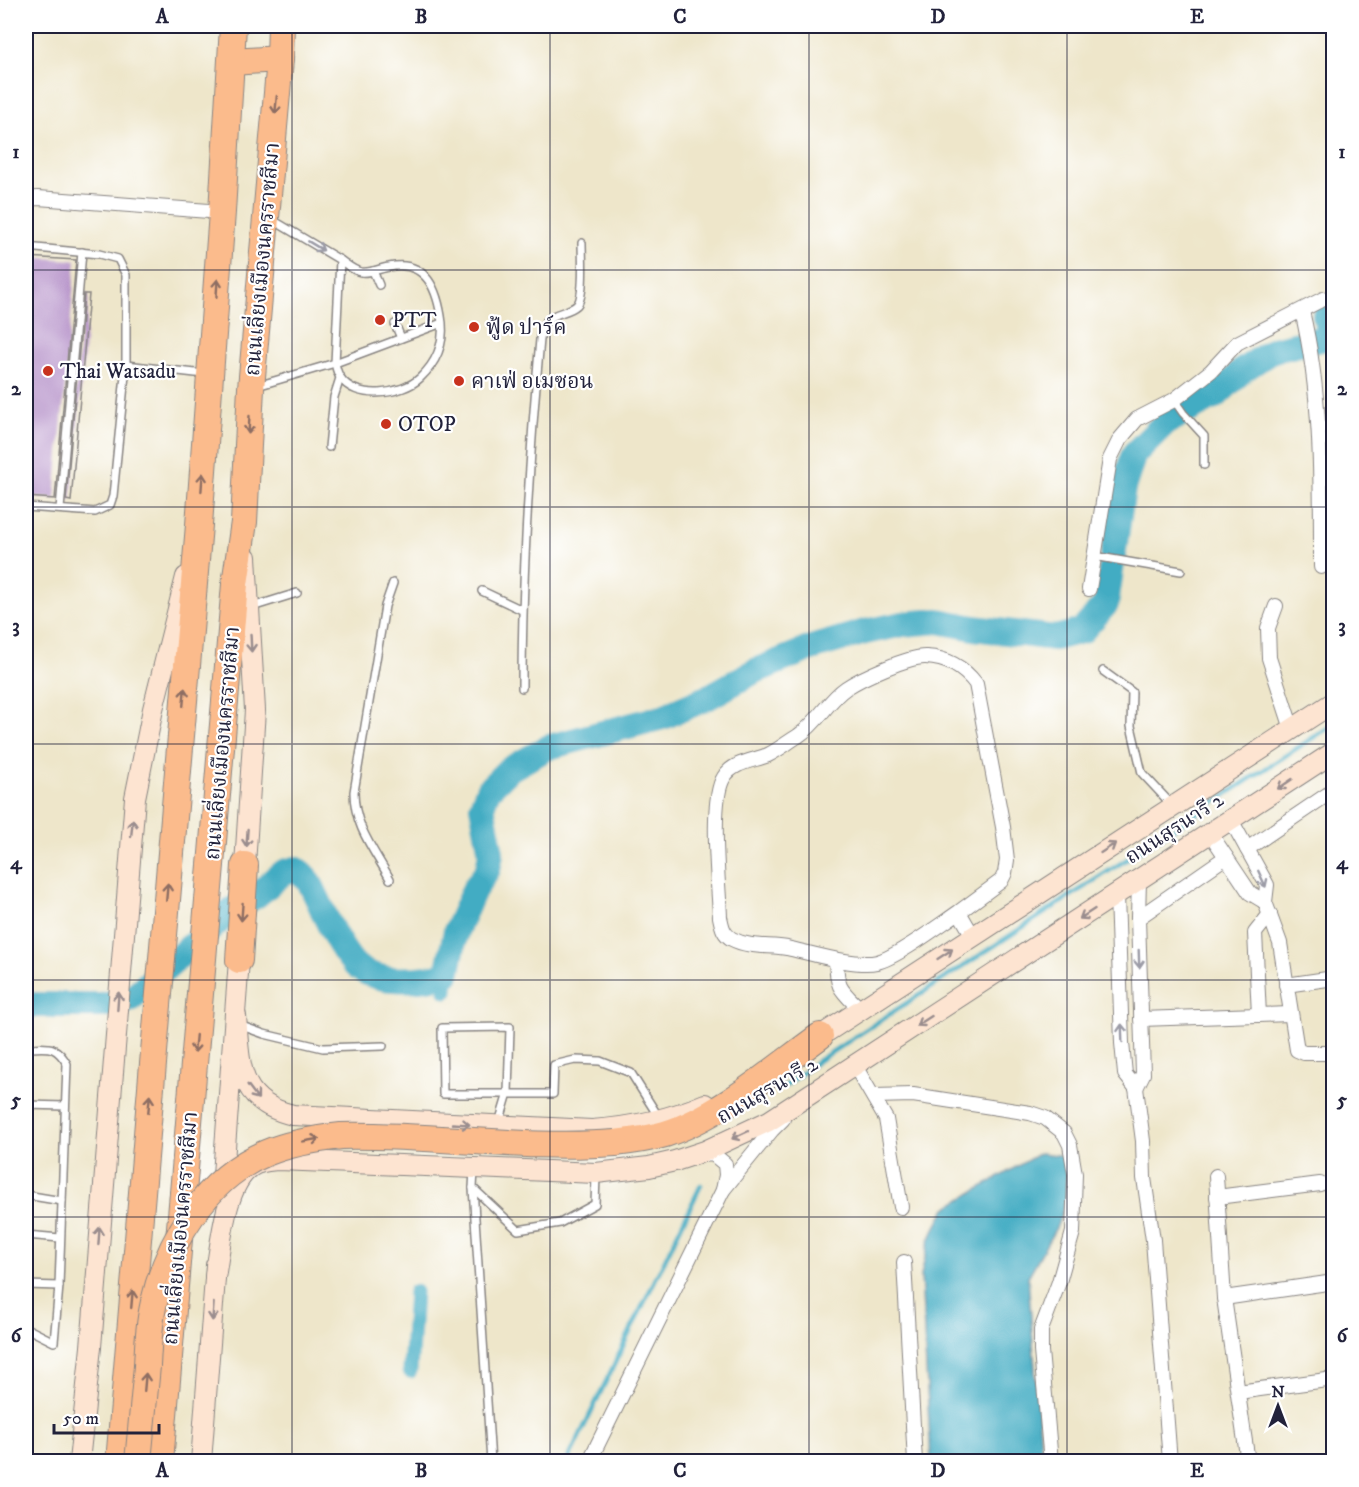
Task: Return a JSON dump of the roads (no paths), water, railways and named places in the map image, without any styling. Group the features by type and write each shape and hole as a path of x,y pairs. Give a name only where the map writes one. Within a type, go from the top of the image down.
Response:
{"highway":[{"name":"ถนนเลี่ยงเมืองนครราชสีมา","path":"119,1461 199,525 233,26"},
{"name":"ถนนเลี่ยงเมืองนครราชสีมา","path":"160,1461 200,986 236,584 244,522 251,388 281,26"},
{"path":"232,62 280,59"},
{"path":"239,960 245,865"},
{"path":"138,1461 153,1304 166,1259 180,1233 198,1208 238,1169 263,1154 279,1148 310,1140 341,1136 534,1145 588,1145 615,1143 666,1133 698,1120 730,1100 820,1036"}],"main road":[{"path":"244,522 255,710 245,865"},
{"path":"79,1461 91,1347 132,829 142,755 199,525"},
{"name":"ถนนสุรนารี 2","path":"236,1020 240,1066 246,1082 263,1104 293,1115 592,1130 622,1128 677,1116 724,1095 820,1036 1334,702"},
{"name":"ถนนสุรนารี 2","path":"215,1277 229,1201 239,1178 254,1165 279,1160 422,1167 474,1178 596,1173 637,1169 675,1161 741,1135 807,1098 1334,752"},
{"path":"201,1461 239,960"},
{"path":"422,1167 389,1159 380,1144 383,1133 393,1126 424,1122"}],"street":[{"path":"26,199 222,212"},
{"path":"1089,589 1100,558 1110,459 1120,439 1137,419 1174,400 1211,372 1238,343 1323,299 1334,297"},
{"path":"1302,311 1312,358 1321,458 1321,567"},
{"path":"1276,606 1268,628 1269,658 1292,729"},
{"path":"924,656 961,668 976,684 1007,860 1001,881 959,912 884,960 875,963 836,960 732,939 723,931 720,917 716,820 718,793 724,777 732,769 768,754 803,733 818,720 828,705 845,688 877,670 924,656"},
{"path":"1246,849 1334,790"},
{"path":"1231,820 1267,885 1268,908 1280,943 1297,1050 1304,1053 1334,1053"},
{"path":"1210,833 1250,893 1268,908"},
{"path":"1138,918 1226,857"},
{"path":"1136,1088 1143,1074 1139,880"},
{"path":"1116,895 1122,1043 1125,1074 1136,1088 1143,1141 1144,1178 1153,1240 1170,1461"},
{"path":"1260,1015 1255,933 1268,908"},
{"path":"959,912 973,936"},
{"path":"836,960 836,981 840,989 860,1009"},
{"path":"1286,985 1334,978"},
{"path":"1141,1019 1290,1014"},
{"path":"855,1066 886,1119 901,1207"},
{"path":"874,1096 913,1095 1030,1113 1056,1125 1070,1145 1075,1174 1073,1232 1059,1282 1041,1330 1051,1461"},
{"path":"589,1461 723,1190 772,1130 807,1098"},
{"path":"675,1161 708,1154 718,1156 726,1169 723,1190"},
{"path":"1216,1176 1224,1298 1248,1461"},
{"path":"1217,1197 1320,1184"},
{"path":"903,1262 915,1461"},
{"path":"1224,1298 1334,1282"},
{"path":"1238,1392 1334,1379"}],"lane":[{"path":"266,216 361,272 403,265 419,269 438,300 443,334 438,352 419,380 395,391 365,394 340,378 335,363 340,260"},
{"path":"522,688 522,610 541,328 547,320 577,305 581,296 582,243"},
{"path":"26,248 99,254 118,260 126,275 126,365 113,496 110,506 95,512 26,507"},
{"path":"60,509 82,252"},
{"path":"372,271 379,285"},
{"path":"251,388 335,363 442,323"},
{"path":"395,324 401,338"},
{"path":"126,365 210,375"},
{"path":"329,447 334,397 340,378"},
{"path":"1174,400 1204,436 1204,465"},
{"path":"1100,558 1181,571"},
{"path":"390,879 357,821 354,792 385,606 393,583"},
{"path":"482,591 522,610"},
{"path":"249,608 297,593"},
{"path":"1103,670 1132,692 1131,726 1142,773 1173,806"},
{"path":"236,1020 264,1034 323,1048 383,1046"},
{"path":"499,1126 508,1093 510,1028 442,1028 443,1094 508,1093 554,1094 554,1065 575,1060 600,1061 631,1072 661,1120"},
{"path":"26,1048 53,1048 60,1052 67,1064 59,1286 54,1342 26,1328"},
{"path":"26,1105 65,1106"},
{"path":"474,1178 518,1230 560,1223 595,1204 596,1173"},
{"path":"474,1178 491,1461"},
{"path":"26,1195 62,1201"},
{"path":"26,1235 60,1238"},
{"path":"26,1285 59,1286"}],"water":[{"path":"1040,1153 1066,1156 1072,1182 1057,1226 1028,1277 1042,1461 931,1461 921,1275 929,1240 946,1208"}],"waterway":[{"path":"26,1005 101,1005 129,1000 232,910 257,895 284,872 295,869 310,883 338,941 353,963 362,970 372,975 398,979 447,974 456,931 474,890 488,869 491,853 482,806 488,790 508,770 549,747 663,717 707,698 753,672 811,648 865,632 903,624 938,621 1055,638 1082,631 1106,604 1123,488 1134,454 1165,423 1217,395 1243,370 1273,350 1330,337 1325,315 1334,313"},
{"path":"785,1086 818,1061 1334,724"},
{"path":"446,991 447,974"},
{"path":"567,1462 701,1185"},
{"path":"410,1371 415,1292"}],"place":[{"name":"PTT","path":"380,320"},
{"name":"ฟู้ด ปาร์ค","path":"474,327"},
{"name":"Thai Watsadu","path":"48,371"},
{"name":"คาเฟ่ อเมซอน","path":"459,381"},
{"name":"OTOP","path":"386,424"}]}
